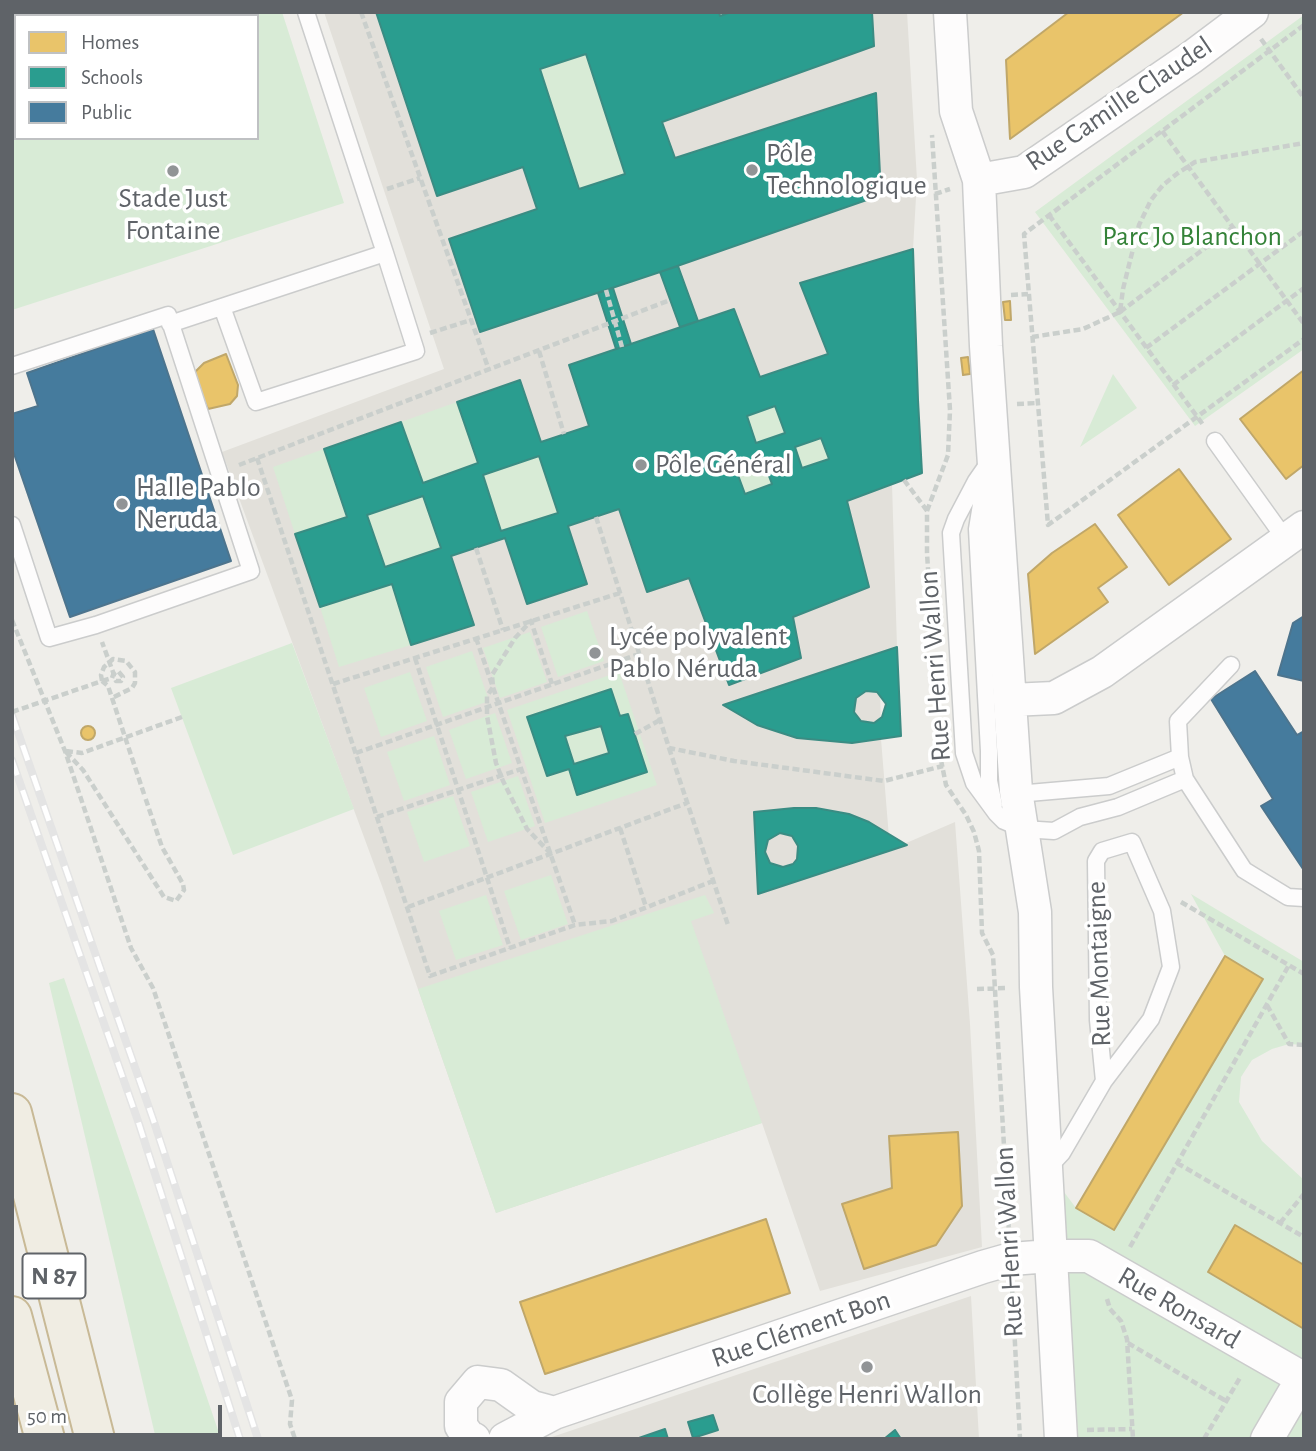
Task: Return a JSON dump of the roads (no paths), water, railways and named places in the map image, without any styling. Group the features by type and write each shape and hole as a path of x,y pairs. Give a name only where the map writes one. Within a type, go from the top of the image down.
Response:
{"highway":[{"name":"N 87","path":"12,1113 94,1439"},
{"name":"N 87","path":"12,1315 45,1439"}],"street":[{"name":"Rue Henri Wallon","path":"950,12 956,111 979,180 986,346 1011,700 1006,803 1023,829 1035,912 1050,1256 1071,1434"},
{"name":"Rue Camille Claudel","path":"979,180 1024,172 1192,57 1256,25"},
{"path":"1011,700 1054,698 1102,672 1295,534"},
{"name":"Rue Clément Bon","path":"505,1439 554,1413 932,1284 1011,1259 1050,1256"},
{"name":"Rue Ronsard","path":"1050,1256 1088,1256 1303,1379"},
{"path":"1267,1439 1303,1379"},
{"path":"474,1439 470,1438 461,1426 461,1402 478,1382 501,1385 532,1407 554,1413"}],"lane":[{"path":"222,307 256,402 416,351 306,12"},
{"path":"170,324 385,253"},
{"path":"12,366 167,315 251,571 96,625 49,638 12,525"},
{"path":"1214,441 1295,534"},
{"path":"995,454 976,481 951,533 964,753 974,783 1006,803 1109,786 1180,757"},
{"path":"995,454 983,490 977,529 989,781 1006,803"},
{"path":"1231,665 1178,721 1180,757 1185,779 1244,870 1288,897 1304,898"},
{"path":"1023,829 1054,831 1080,817 1118,807 1185,779"},
{"name":"Rue Montaigne","path":"1047,1169 1062,1153 1104,1081 1151,1019 1171,967 1163,911 1132,842 1102,851 1096,861 1098,1020 1104,1081"}],"railway":[{"path":"12,715 153,1119 258,1439"},
{"path":"12,760 138,1121 240,1439"}],"place":[{"name":"Pôle Technologique","path":"752,170"},
{"name":"Stade Just Fontaine","path":"173,171"},
{"name":"Pôle Général","path":"641,465"},
{"name":"Halle Pablo Neruda","path":"122,504"},
{"name":"Lycée polyvalent Pablo Néruda","path":"595,653"},
{"name":"Collège Henri Wallon","path":"867,1367"}],"park label":[{"name":"Parc Jo Blanchon","path":"1192,237"}]}
